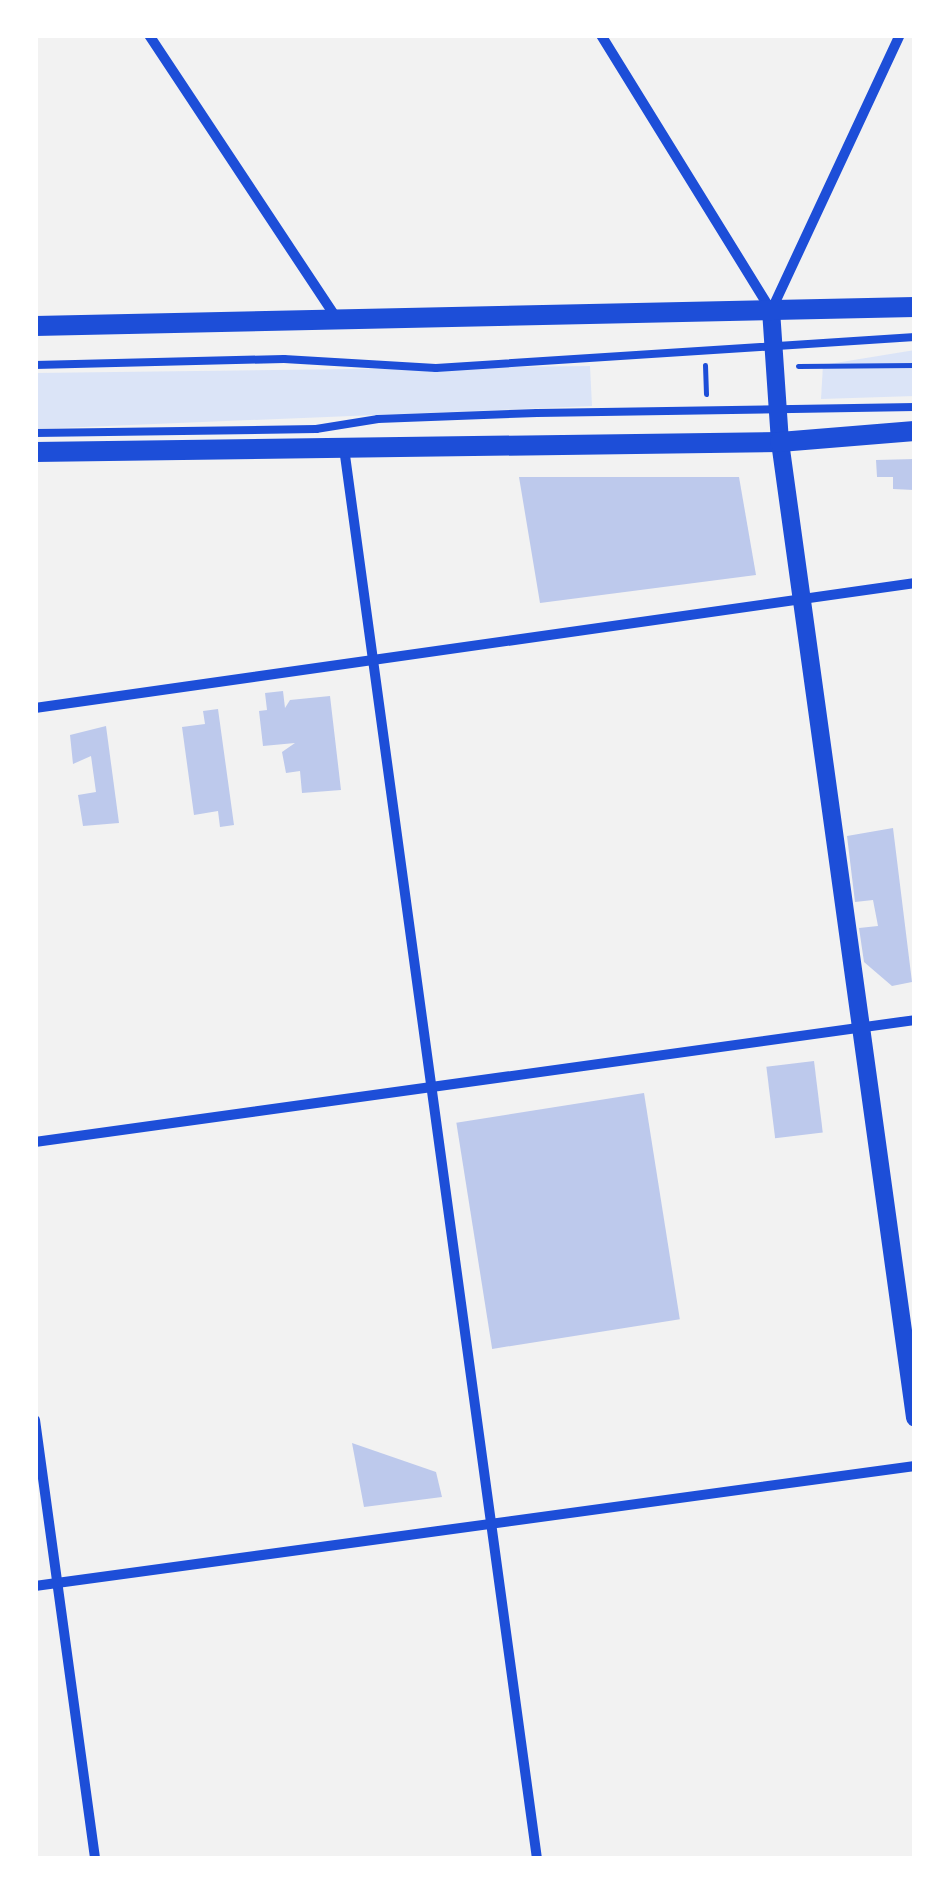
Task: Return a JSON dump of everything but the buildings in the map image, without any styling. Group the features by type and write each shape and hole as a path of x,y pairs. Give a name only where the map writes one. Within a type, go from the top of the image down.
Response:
{"main road":[{"path":"35,326 915,307"},
{"path":"35,452 780,442 915,431"}],"street":[{"path":"149,35 338,320"},
{"path":"601,35 771,310"},
{"path":"900,35 771,310 770,350 800,599 915,1418"},
{"path":"344,448 428,1087 537,1859"},
{"path":"35,708 915,584"},
{"path":"35,1142 915,1020"},
{"path":"35,1420 95,1859"},
{"path":"35,1586 915,1466"}],"lane":[{"path":"35,365 284,359 436,368 770,350 915,336"},
{"path":"35,433 915,407"}],"shaded area":[{"path":"915,350 915,396 821,399 823,365"},
{"path":"590,366 592,406 35,429 35,373"}]}
